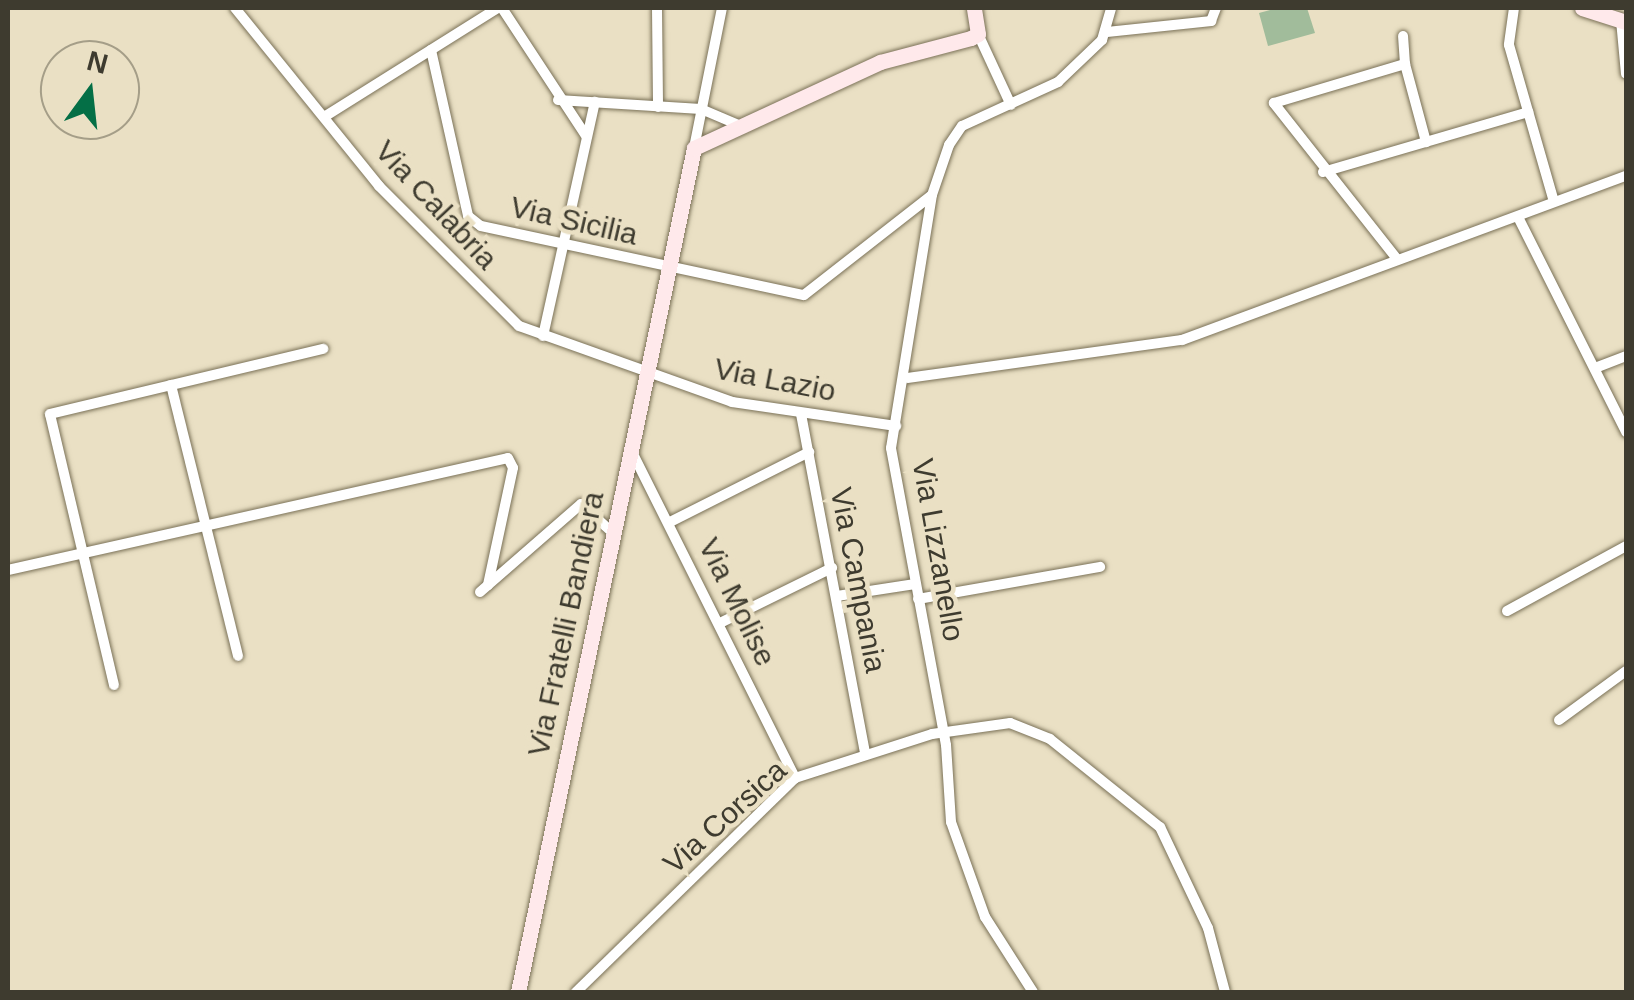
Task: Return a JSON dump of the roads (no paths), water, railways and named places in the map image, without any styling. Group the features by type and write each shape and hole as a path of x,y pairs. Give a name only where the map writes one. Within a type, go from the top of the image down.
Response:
{"street":[{"name":"Via Calabria","path":"235,8 324,117 469,280 509,319 542,336 647,374"},
{"path":"324,117 500,8 558,100 586,136"},
{"path":"657,8 658,106"},
{"name":"Via Fratelli Bandiera","path":"518,992 722,8"},
{"path":"974,8 978,34 1012,104"},
{"path":"932,196 962,126 1058,82 1107,32 1111,8"},
{"path":"1107,32 1211,21 1216,8"},
{"path":"1514,8 1509,44 1554,202"},
{"path":"1582,8 1624,21 1626,74"},
{"path":"694,148 880,62 978,34"},
{"path":"1403,36 1405,64 1426,142"},
{"name":"Via Sicilia","path":"431,50 471,221 804,295 932,196"},
{"path":"1397,259 1323,172 1274,103 1405,64"},
{"path":"558,100 701,110 743,124"},
{"path":"542,336 595,102"},
{"path":"1323,172 1528,112"},
{"path":"907,378 1182,340 1626,176"},
{"name":"Via Lizzanello","path":"932,196 907,378 892,448 940,732 951,822 985,917 1033,992"},
{"path":"1518,217 1626,432"},
{"path":"114,685 50,414 323,349"},
{"path":"1596,368 1626,356"},
{"name":"Via Lazio","path":"647,374 801,414 896,426"},
{"path":"171,385 202,523 238,656"},
{"name":"Via Campania","path":"801,414 865,754"},
{"name":"Via Molise","path":"631,449 795,778"},
{"path":"670,522 808,452"},
{"path":"8,570 202,523 508,458 514,468 484,588 580,504 613,533"},
{"path":"1506,611 1626,548"},
{"path":"918,599 1100,567"},
{"path":"720,623 832,568"},
{"path":"836,596 915,584"},
{"path":"1559,720 1626,671"},
{"name":"Via Corsica","path":"576,992 795,778 940,732 1010,723 1050,739 1160,827 1208,928 1225,992"}]}
